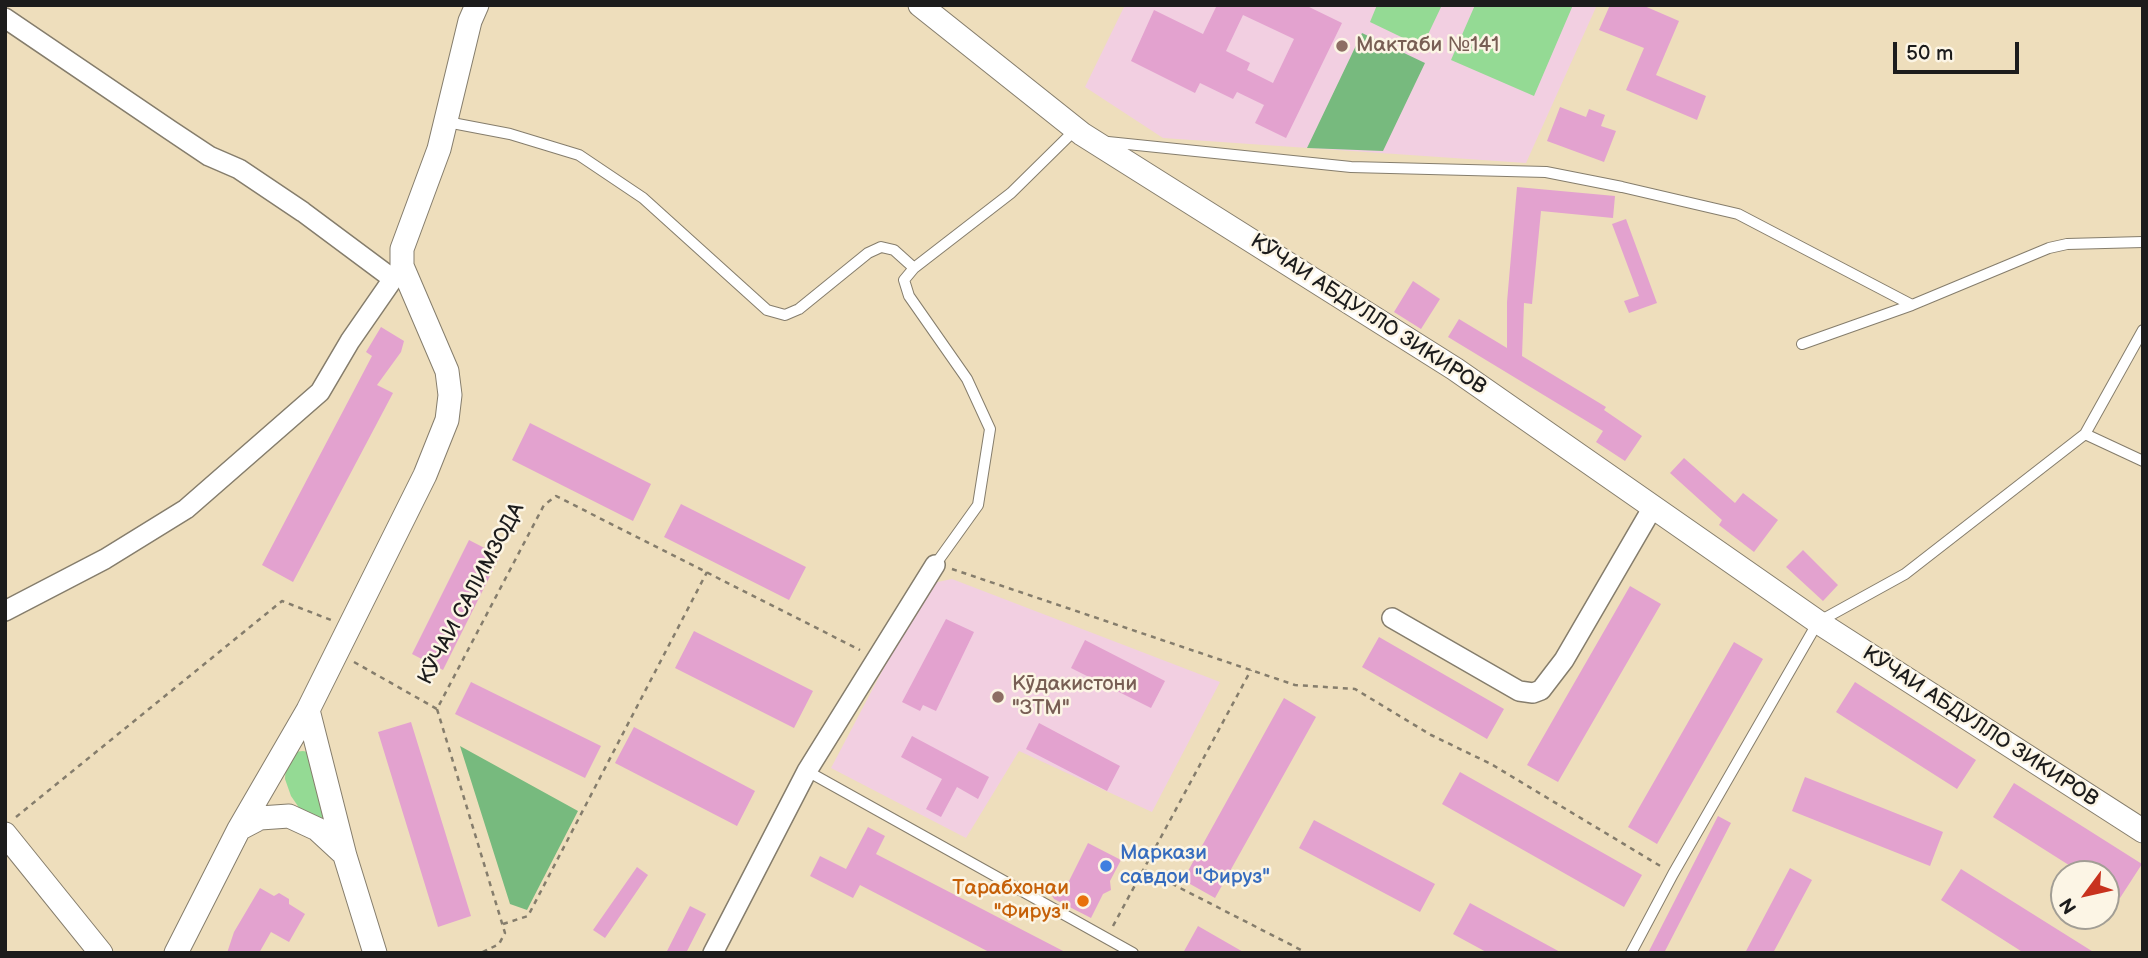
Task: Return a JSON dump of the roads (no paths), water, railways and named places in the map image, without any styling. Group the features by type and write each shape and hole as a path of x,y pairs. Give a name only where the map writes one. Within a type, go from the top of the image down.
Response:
{"street":[{"path":"5,611 115,554 186,509 320,392 350,341 398,273 406,232 439,149 477,5"},
{"name":"КӮЧАИ АБДУЛЛО ЗИКИРОВ","path":"920,5 1085,135 1455,369 1818,622 2143,831"},
{"path":"5,18 209,156 239,169 398,273 447,371 450,395 447,419 425,475 308,710 239,830 176,953"},
{"path":"1392,618 1519,691 1533,693 1541,690 1564,660 1653,507"},
{"path":"713,953 807,771 935,565"},
{"path":"308,710 345,856 375,953"},
{"path":"286,748 302,746 312,750 321,761"},
{"path":"275,770 281,794 306,822 329,837 345,856"},
{"path":"239,830 255,820 272,815 306,822"},
{"path":"11,826 101,953"}],"lane":[{"path":"446,122 510,134 579,155 643,198 767,310 785,315 799,309 868,253 881,247 894,250 914,268"},
{"path":"935,565 978,505 990,429 967,379 905,288 904,280 914,268 1085,135 1351,167 1546,172 1610,185 1738,214 1912,305"},
{"path":"1802,344 1912,305 2049,248 2067,244 2143,242"},
{"path":"1631,953 1673,874 1818,622 1905,574 2085,434 2143,330"},
{"path":"2085,434 2143,461"},
{"path":"807,771 1133,953"}],"place":[{"name":"Мактаби №141","path":"1342,46"},
{"name":"Кӯдакистони \"ЗТМ\"","path":"998,697"},
{"name":"Маркази савдои \"Фируз\"","path":"1106,866"},
{"name":"Тарабхонаи \"Фируз\"","path":"1083,901"}]}
